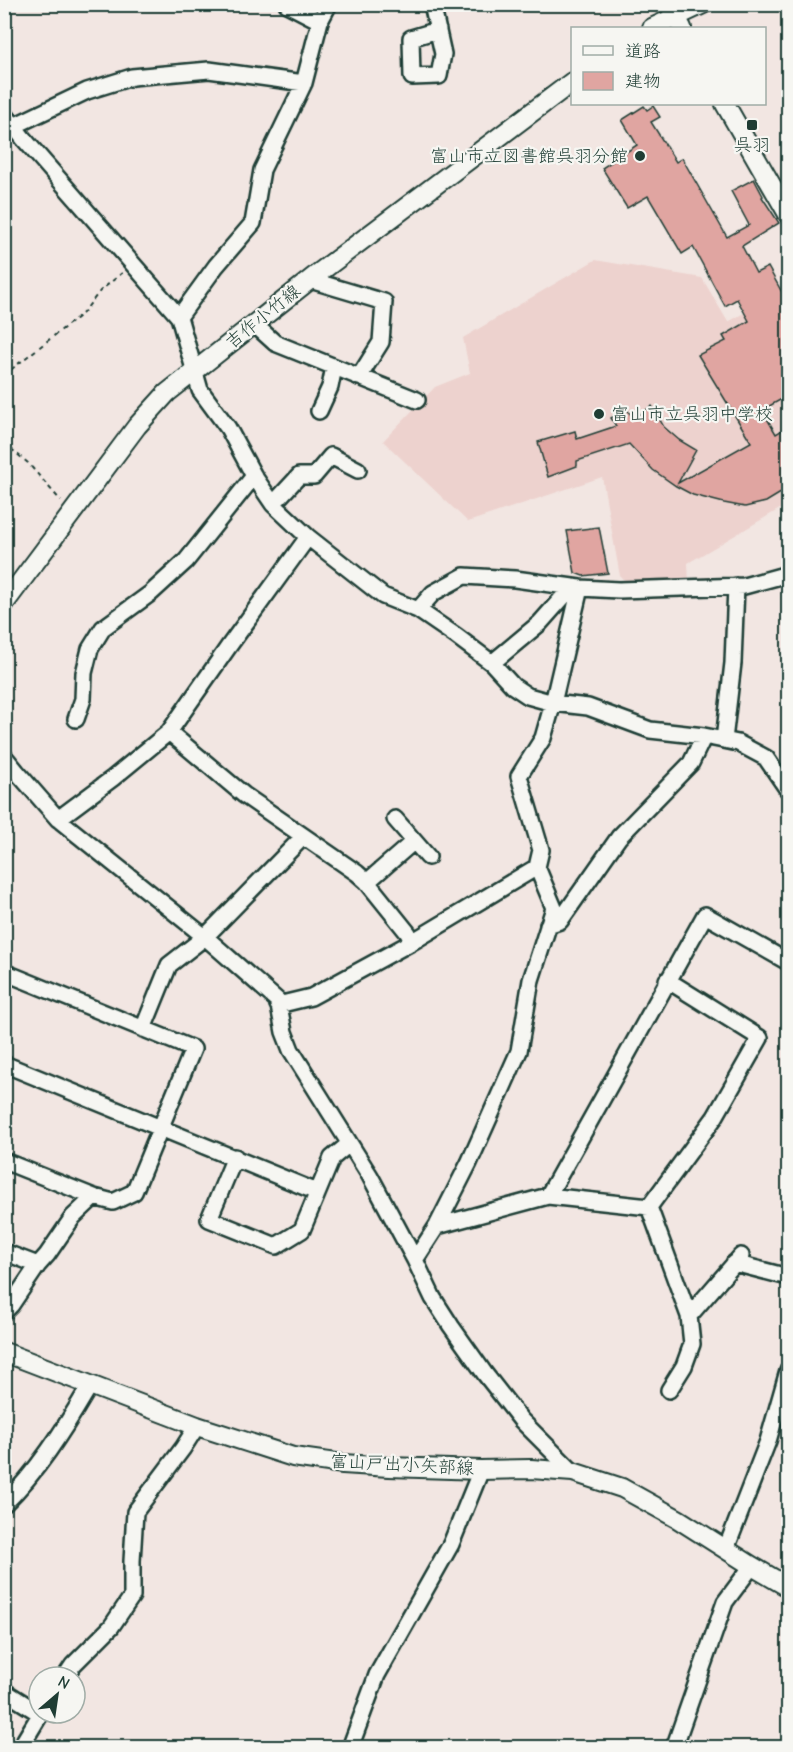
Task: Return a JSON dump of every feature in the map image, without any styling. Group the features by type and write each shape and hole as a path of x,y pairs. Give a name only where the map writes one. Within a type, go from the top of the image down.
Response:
{"main road":[{"path":"654,27 703,4"},
{"name":"吉作小竹線","path":"4,604 137,426 167,393 309,280 571,83"},
{"path":"726,105 789,214"},
{"name":"富山戸出小矢部線","path":"4,1352 197,1426 292,1457 377,1467 531,1469 573,1472 622,1488 678,1519 789,1587"}],"street":[{"path":"287,4 320,21"},
{"path":"179,317 216,266 253,223 262,170 304,84 320,21 329,4"},
{"path":"432,4 438,30"},
{"path":"304,84 209,70 132,77 9,120 179,317 200,390 228,428 254,476 273,504 308,537 382,596 418,609 492,663 513,686 528,696 553,703 588,707 650,730 704,736 738,743 765,758 789,790"},
{"path":"309,280 384,302 381,342 359,377"},
{"path":"254,324 275,343 417,400"},
{"path":"319,411 330,387 334,367"},
{"path":"273,504 299,476 314,476 331,456 358,470"},
{"path":"76,718 83,699 84,673 90,649 103,628 151,593 186,561 254,476"},
{"path":"58,819 169,732 308,537"},
{"path":"418,609 433,592 464,576 618,590 744,586 789,574"},
{"path":"724,740 733,663 736,586"},
{"path":"492,663 540,623 576,587"},
{"path":"415,1260 436,1226 469,1163 519,1051 531,980 554,908 537,867 541,850 519,776 543,738 553,703 576,587"},
{"path":"169,732 244,795 357,873 408,933 412,942"},
{"path":"548,925 560,921 619,837 691,763 704,736"},
{"path":"4,756 58,819 205,937 278,1000 284,1032 291,1050 370,1176 433,1298 484,1374 521,1420 573,1472"},
{"path":"395,819 428,857"},
{"path":"143,1029 169,965 205,937 303,837"},
{"path":"367,882 413,842"},
{"path":"278,1005 311,997 412,942 537,867"},
{"path":"548,1196 705,915 789,962"},
{"path":"4,972 193,1049 134,1192 113,1202 94,1197 4,1161"},
{"path":"649,1207 715,1117 760,1038 667,980"},
{"path":"4,1064 317,1192"},
{"path":"235,1157 209,1220 276,1246 302,1230 332,1158 349,1144"},
{"path":"436,1226 548,1196 649,1207"},
{"path":"4,1312 73,1217 94,1197"},
{"path":"649,1207 689,1316 692,1344 684,1366 669,1390"},
{"path":"4,1252 38,1265"},
{"path":"689,1316 738,1260 789,1277"},
{"path":"726,1550 768,1441 789,1371"},
{"path":"4,1504 19,1490 68,1422 86,1392"},
{"path":"73,1665 111,1627 132,1596 135,1512 197,1426"},
{"path":"350,1748 376,1675 451,1544 482,1470"},
{"path":"674,1748 725,1602 752,1566"},
{"path":"4,1691 27,1705"},
{"path":"20,1748 33,1725"}],"path":[{"path":"4,375 83,313 100,291 133,264"},
{"path":"4,443 28,463 72,514"}],"shaded area":[{"name":"富山市立呉羽中学校","path":"595,260 702,278 728,322 788,288 788,504 688,563 689,583 625,581 620,576 602,477 468,522 383,441 435,387 470,373 463,338"}],"building":[{"path":"644,106 647,110 653,106 660,117 651,122 676,162 682,158 727,237 749,225 731,191 754,179 762,197 779,223 742,246 756,273 768,267 789,305 789,395 762,410 776,434 789,426 789,488 766,502 745,507 693,495 653,470 629,444 577,461 577,466 548,477 538,442 575,431 577,439 616,426 611,418 626,409 634,418 652,406 664,427 679,440 696,450 678,483 751,442 698,355 726,341 723,336 749,321 737,299 725,306 693,247 682,254 648,196 627,208 602,168 637,145 622,120"},
{"path":"599,527 608,573 583,576 575,573 567,531"}],"place":[{"name":"呉羽","path":"752,125"},
{"name":"富山市立図書館呉羽分館","path":"640,156"},
{"name":"富山市立呉羽中学校","path":"599,414"}]}
